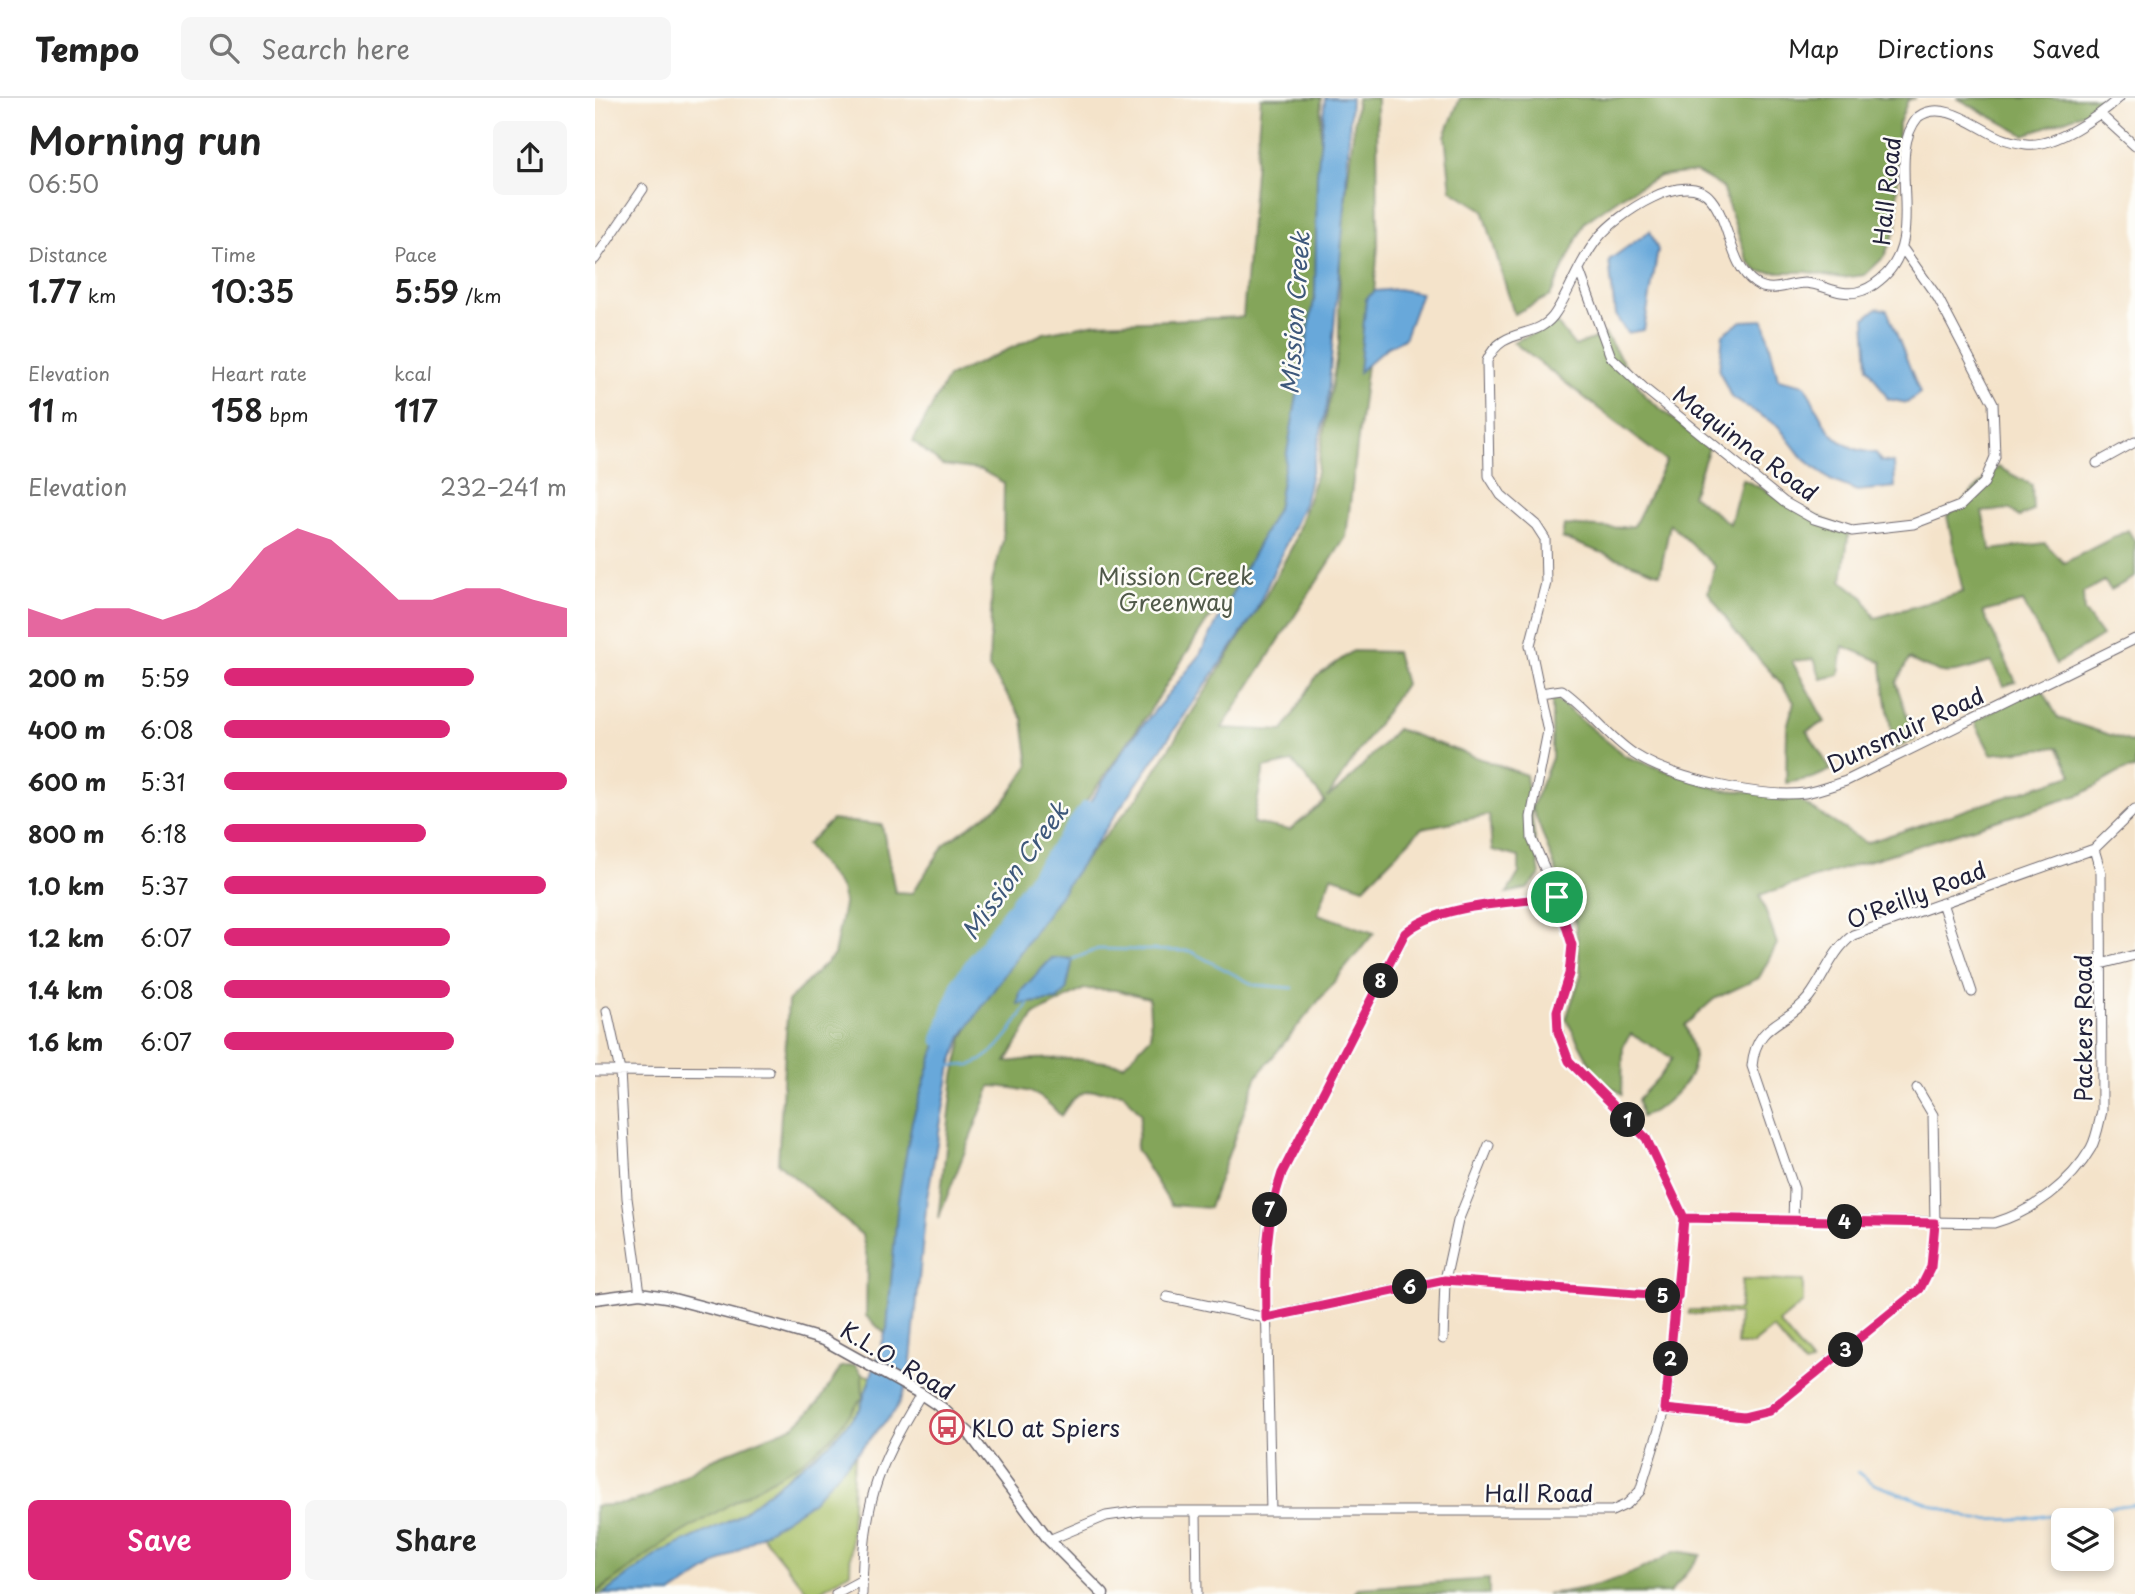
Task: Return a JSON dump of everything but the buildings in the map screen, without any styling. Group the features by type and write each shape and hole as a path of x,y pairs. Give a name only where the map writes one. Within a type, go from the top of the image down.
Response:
{"main road":[{"name":"K.L.O. Road","path":"595,1299 640,1293 784,1328 824,1340 921,1394 942,1408 969,1433 1049,1540 1103,1594"}],"street":[{"name":"Hall Road","path":"1049,1540 1106,1516 1141,1511 1612,1511 1627,1504 1640,1491 1665,1409 1684,1218 1646,1138 1569,1061 1558,1032 1557,1011 1569,974 1572,945 1557,897 1532,839 1531,817 1548,731 1530,645 1546,583 1545,538 1536,525 1501,495 1489,476 1487,361 1492,348 1504,338 1541,328 1555,315 1598,238 1653,196 1681,189 1698,189 1710,197 1723,219 1741,268 1756,284 1774,290 1801,283 1856,293 1870,288 1891,271 1903,249 1907,139 1916,118 1927,107 1942,106 1962,113 2001,138 2029,145 2058,138 2101,115 2119,98"},
{"path":"2101,115 2135,146"},
{"path":"595,259 643,189"},
{"name":"Maquinna Road","path":"1579,270 1611,357 1644,388 1784,502 1814,519 1851,531 1913,524 1960,506 1984,483 1994,457 1993,403 1938,298 1903,249"},
{"path":"2097,463 2135,442"},
{"name":"Dunsmuir Road","path":"1540,693 1562,690 1578,702 1612,738 1637,756 1686,775 1734,789 1773,794 1807,793 1846,781 2135,639"},
{"name":"O'Reilly Road","path":"1793,1221 1794,1189 1752,1066 1754,1047 1768,1027 1808,999 1839,945 1853,935 2094,849 2135,809"},
{"name":"Packers Road","path":"1684,1218 1994,1223 2021,1215 2071,1175 2092,1146 2102,1111 2101,873 2094,849"},
{"path":"1271,1511 1265,1255 1270,1208 1282,1173 1405,933 1419,921 1439,915 1557,897"},
{"path":"1943,903 1972,992"},
{"path":"2101,964 2135,955"},
{"path":"607,1011 620,1071 627,1198 640,1293"},
{"path":"595,1071 769,1072"},
{"path":"1665,1409 1744,1417 1769,1411 1785,1401 1920,1289 1931,1267 1935,1223 1933,1115 1917,1088"},
{"path":"1443,1339 1445,1280 1458,1222 1489,1144"},
{"path":"1167,1297 1266,1318 1445,1280 1678,1297"},
{"path":"862,1594 869,1501 889,1449 921,1394"},
{"path":"1196,1511 1197,1594"},
{"path":"835,1594 862,1580"}],"green space":[{"name":"Mission Creek Greenway","path":"1261,98 1321,98 1316,376 1300,450 1246,589 1207,621 1149,712 991,937 953,1017 898,1346 866,1316 867,1258 862,1235 778,1163 788,1001 834,955 844,904 841,889 806,845 832,820 882,825 895,892 912,893 945,844 1004,802 1029,766 1023,719 989,668 992,582 1003,540 1004,483 981,470 942,465 913,441 948,377 1044,333 1096,323 1243,317"},
{"path":"1357,98 1377,98 1378,246 1370,340 1346,537 1222,728 1283,731 1316,677 1353,651 1396,652 1405,684 1327,798 1346,783 1397,729 1526,775 1540,875 1527,889 1507,893 1519,873 1519,857 1492,850 1489,815 1422,828 1364,887 1331,876 1318,914 1374,933 1257,1076 1209,1208 1171,1205 1136,1149 1141,1114 1123,1093 1094,1091 1080,1094 1061,1116 1038,1095 1013,1088 991,1086 938,1219 954,1076 963,1038 981,1002 1045,906 1139,796 1264,599 1293,545 1316,476 1339,344 1340,249","holes":["1293,762 1325,801 1290,830 1253,823 1264,768","1084,989 1115,990 1149,998 1151,1036 1124,1065 1065,1059 1006,1062 1034,1015"]},
{"path":"1460,98 1916,98 1908,100 1898,126 1897,227 1884,257 1865,275 1842,278 1807,272 1758,272 1747,260 1722,187 1696,172 1660,176 1625,194 1585,222 1550,296 1514,314 1483,210 1451,190 1445,136"},
{"path":"1957,98 2104,98 2100,107 2024,135"},
{"path":"1557,323 1575,346 1605,334 1645,396 1709,448 1692,495 1730,524 1742,479 1849,531 1842,581 1864,598 1875,618 1963,592 1947,516 1998,467 2032,485 2033,511 2019,517 2010,509 1982,512 1991,550 2045,543 2064,563 2128,530 2135,542 2135,577 2111,590 2104,581 2083,593 2084,611 2102,636 2056,664 2023,602 1983,612 2016,682 2004,686 1991,662 1957,672 1941,672 1909,659 1896,683 1915,740 1893,749 1882,662 1843,646 1839,675 1821,679 1814,659 1792,661 1825,722 1807,731 1831,770 1813,778 1786,783 1787,727 1794,702 1779,681 1739,637 1708,592 1715,566 1670,524 1660,574 1562,538 1564,525 1614,528 1634,526 1666,461 1513,342"},
{"path":"2041,687 2058,718 2135,743 2135,769 2122,771 2082,794 1760,895 1777,944 1759,978 1714,999 1685,1025 1693,1049 1694,1063 1681,1088 1666,1103 1641,1117 1638,1099 1661,1075 1672,1058 1631,1034 1623,1045 1622,1094 1597,1077 1566,1019 1581,975 1575,920 1532,807 1552,758 1552,696 1625,756 1721,790 1789,794 1866,843 2072,775 2058,747 1991,754 1974,721"},
{"path":"1742,1280 1803,1281 1803,1303 1779,1323 1812,1363 1804,1365 1773,1328 1752,1345 1737,1345 1739,1314 1689,1314 1689,1310 1739,1310"},
{"path":"855,1365 862,1374 863,1397 830,1439 802,1462 664,1543 595,1594 595,1506 623,1504 648,1497 710,1460 794,1426 819,1402 841,1367"},
{"path":"849,1369 890,1384 856,1453 850,1572 815,1594 809,1594 751,1522 651,1594 595,1594 802,1431"},
{"path":"1676,1551 1701,1555 1670,1593 1546,1594 1582,1589 1614,1580"},
{"path":"1489,1579 1489,1594 1354,1594 1358,1588"}],"water":[{"name":"Mission Creek","path":"1325,98 1351,98 1345,205 1327,405 1304,504 1254,615 962,1036 951,1066 927,1198 909,1380 895,1411 812,1502 671,1594 603,1594 659,1553 736,1518 830,1443 860,1409 887,1328 898,1200 912,1121 940,1032 986,950 1044,873 1128,743 1198,658 1277,509 1315,294 1317,175"},
{"path":"1650,231 1658,250 1644,330 1627,333 1615,315 1609,260"},
{"path":"1397,289 1421,293 1404,339 1387,347 1359,372 1366,299 1375,291"},
{"path":"1877,308 1887,310 1920,393 1907,403 1888,399 1868,367 1865,318"},
{"path":"1764,320 1778,379 1805,385 1824,422 1838,439 1848,446 1876,453 1881,461 1894,463 1895,487 1857,491 1830,480 1801,456 1778,426 1731,397 1719,370 1723,334 1742,321"},
{"path":"1052,958 1073,959 1066,991 1057,1000 1018,1004 1020,992"}],"waterway":[{"name":"Mission Creek","path":"940,1039 960,982 1087,809"},
{"path":"1073,959 1098,949 1190,951 1254,985 1293,988"},
{"path":"951,1066 974,1064 991,1053 1005,1038 1028,1004"},
{"path":"1858,1472 1874,1484 1975,1520 2020,1519 2135,1504"}],"place":[{"name":"KLO at Spiers","path":"947,1427"}],"route":[{"path":"1557,897 1439,915 1419,921 1405,933 1282,1173 1270,1208 1265,1255 1266,1318 1445,1280 1678,1297 1684,1218 1935,1223 1931,1267 1920,1289 1785,1401 1769,1411 1744,1417 1665,1409 1678,1297 1684,1218 1646,1138 1569,1061 1558,1032 1557,1011 1569,974 1572,945 1557,897"}]}
